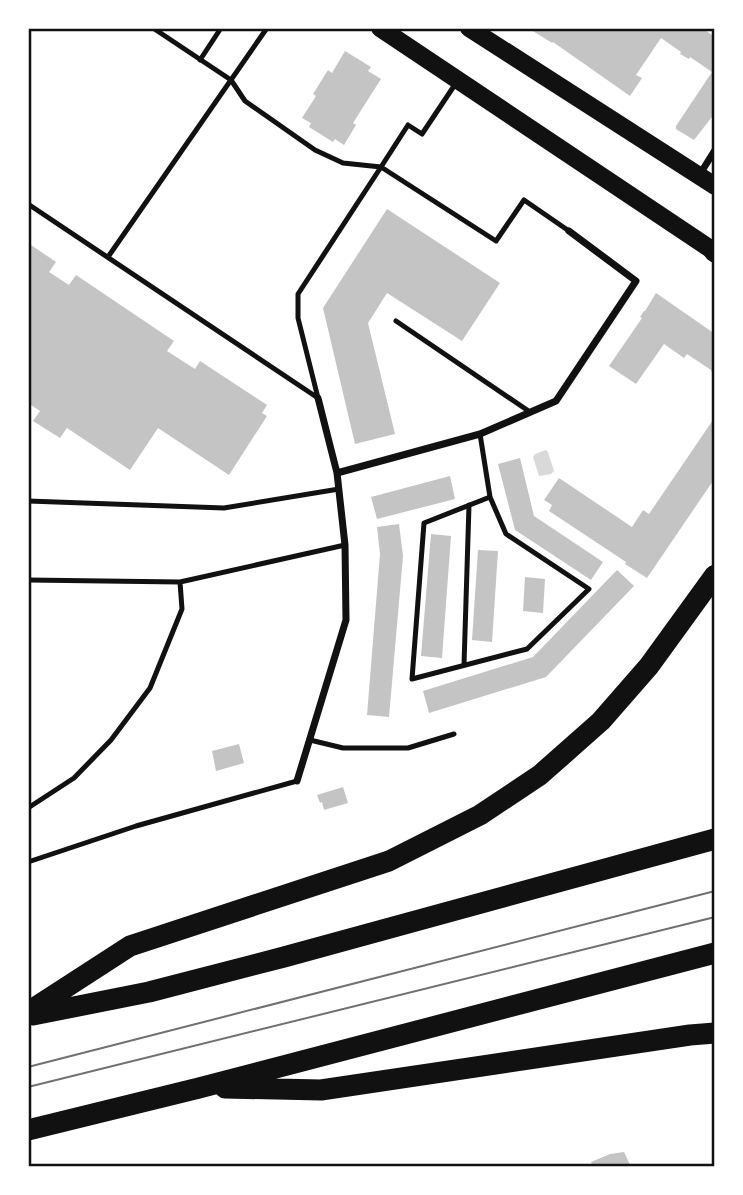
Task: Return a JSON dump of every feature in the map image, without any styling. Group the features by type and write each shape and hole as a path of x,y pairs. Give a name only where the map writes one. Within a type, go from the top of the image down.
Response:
{"highway":[{"path":"28,1014 130,946 389,861 480,815 540,775 601,721 649,666 715,575"},
{"path":"28,1014 149,992 715,839"},
{"path":"28,1130 715,953"},
{"path":"199,1088 321,1090 715,1033"}],"main road":[{"path":"380,28 715,252"},
{"path":"469,28 715,186"}],"street":[{"path":"699,175 715,150"},
{"path":"337,473 480,434 556,401 636,281 569,231"},
{"path":"297,780 346,620 345,545 337,473 318,398"}],"lane":[{"path":"153,28 231,80 245,101 315,150 343,163 381,167 496,241 524,201 569,231"},
{"path":"200,60 221,28"},
{"path":"108,257 267,28"},
{"path":"318,398 298,317 298,294 408,125 422,134 457,80"},
{"path":"28,204 318,398"},
{"path":"396,321 530,412"},
{"path":"480,434 490,497 506,534 589,589 527,649 412,679 424,523 490,497"},
{"path":"28,501 224,508 339,489"},
{"path":"464,665 469,505"},
{"path":"28,580 180,582 345,545"},
{"path":"28,808 74,778 111,740 150,688 182,610 180,582"},
{"path":"310,740 343,748 408,748 454,734"},
{"path":"28,862 297,780"}],"shaded area":[{"path":"546,450 554,471 539,476 533,457"}],"building":[{"path":"528,28 702,28 715,37 715,113 694,140 676,129 712,72 690,57 689,59 680,54 681,52 661,38 636,75 642,78 630,96 553,42"},
{"path":"345,51 371,67 368,71 381,79 353,123 356,125 344,145 335,139 333,142 309,127 311,123 302,118 328,70 332,73"},
{"path":"387,209 500,283 462,341 387,293 368,323 395,434 355,444 323,308"},
{"path":"28,243 56,262 49,272 69,285 76,275 174,341 167,351 195,369 200,361 267,405 262,413 267,416 229,475 158,428 130,470 67,428 60,438 33,421 40,411 28,403"},
{"path":"656,293 715,334 715,380 711,370 687,354 684,358 664,344 636,384 609,366"},
{"path":"715,417 715,478 647,578 549,511 552,505 544,500 559,478 632,527 643,510 649,514"},
{"path":"520,458 534,516 603,562 591,580 515,530 498,464"},
{"path":"450,476 455,499 377,519 371,497"},
{"path":"399,524 403,556 389,717 367,715 380,554 377,527"},
{"path":"431,534 451,536 442,658 421,656"},
{"path":"478,550 498,551 492,642 472,640"},
{"path":"617,570 634,586 546,677 429,713 423,691 533,657"},
{"path":"525,577 545,579 543,613 523,611"},
{"path":"239,744 244,763 216,771 212,751"},
{"path":"343,787 348,803 324,810 317,795"},
{"path":"624,1152 631,1167 593,1167 591,1162 610,1154"}],"tram line":[{"path":"28,1067 715,891"},
{"path":"28,1087 715,917"}]}
